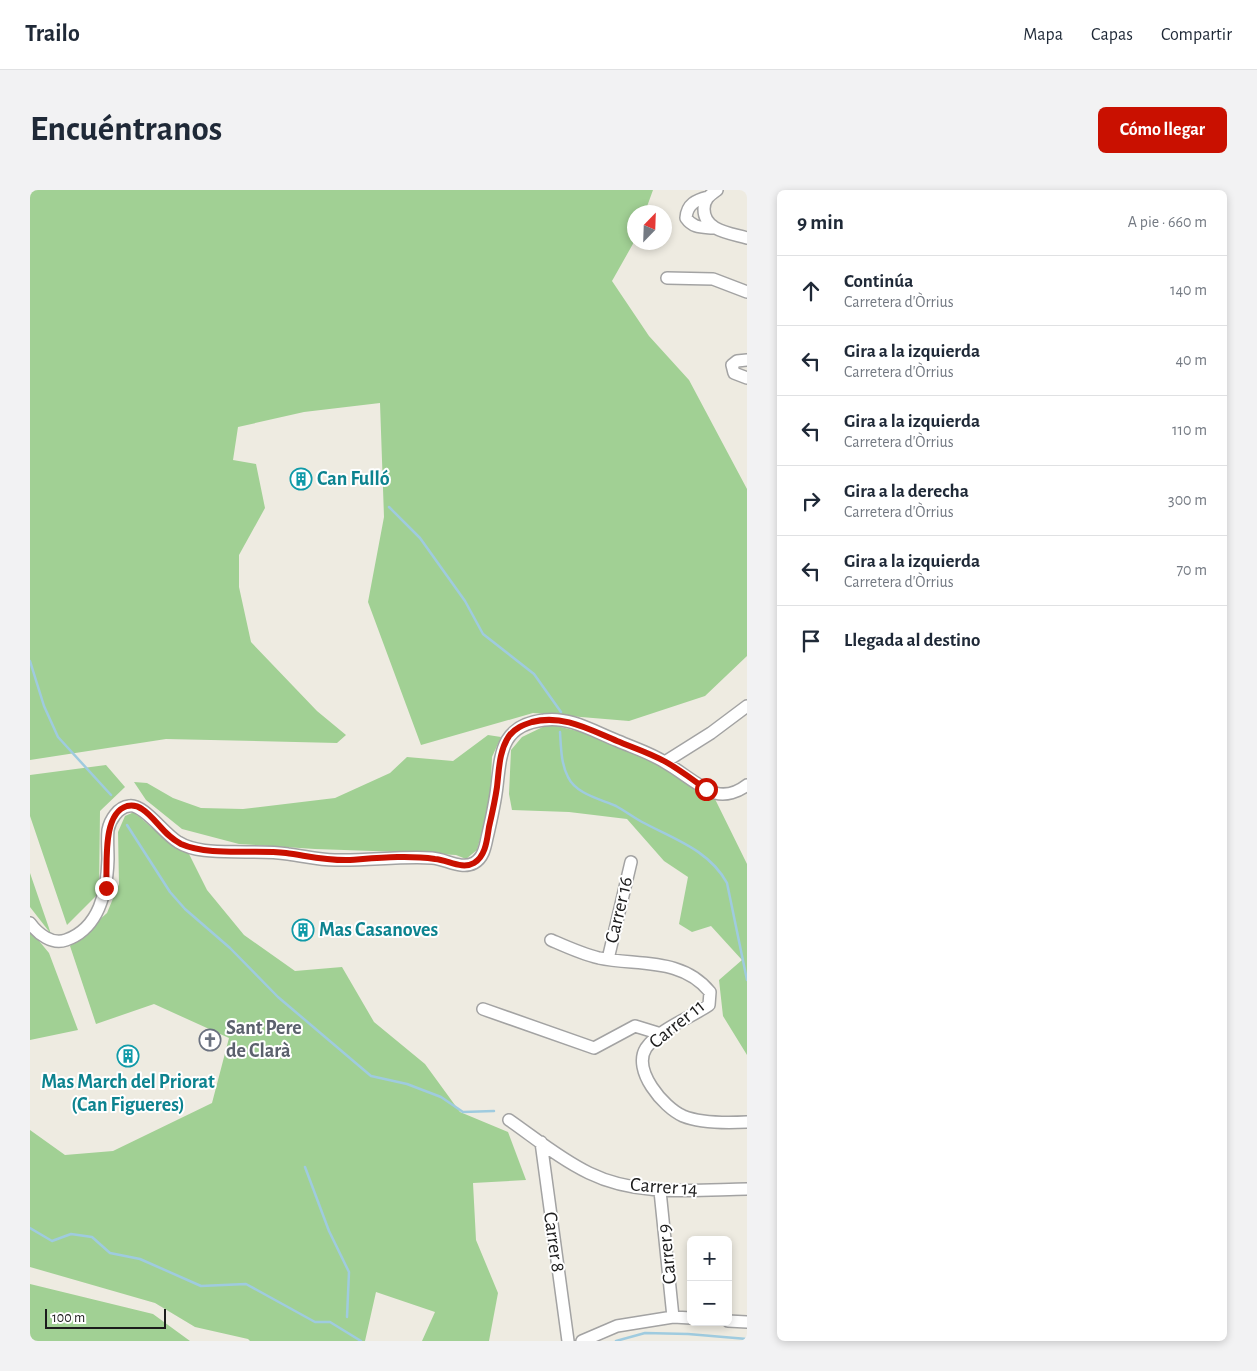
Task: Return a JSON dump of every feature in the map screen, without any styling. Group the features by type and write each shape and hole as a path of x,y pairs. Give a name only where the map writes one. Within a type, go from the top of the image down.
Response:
{"street":[{"path":"718,190 708,197 690,204 686,210 686,218 696,227 713,228 747,238"},
{"path":"708,197 704,205 704,214 713,228"},
{"path":"668,278 713,280 747,292"},
{"path":"747,360 737,361 732,365 734,373 747,378"},
{"path":"665,762 711,733 747,706"},
{"path":"30,923 42,936 52,941 64,941 86,927 94,918 100,908 106,888 108,830 112,819 120,810 128,806 136,806 143,809 164,832 179,843 200,849 286,853 322,860 433,858 465,866 479,860 482,855 494,807 502,750 508,738 515,729 523,725 547,719 565,721 648,753 714,793 728,794 747,785"},
{"name":"Carrer 16","path":"608,959 630,862"},
{"name":"Carrer 11","path":"551,940 590,955 662,965 683,970 695,978 710,992 708,1005 654,1038 645,1050 642,1064 644,1074 655,1091 669,1106 681,1115 725,1123 747,1122"},
{"path":"483,1009 594,1048 635,1026 661,1034"},
{"name":"Carrer 14","path":"509,1120 589,1174 624,1185 660,1191 747,1190"},
{"name":"Carrer 8","path":"540,1142 568,1341"},
{"name":"Carrer 9","path":"660,1191 673,1317"},
{"path":"582,1341 617,1326 673,1317 687,1318"},
{"path":"732,1321 747,1322"}],"green space":[{"path":"30,190 653,190 648,205 627,205 627,250 629,250 612,281 649,336 689,380 747,489 747,656 705,696 629,721 533,713 421,745 368,602 384,517 380,403 304,412 238,427 233,460 256,464 265,508 239,555 239,587 251,642 317,711 346,735 337,743 166,739 30,760"},
{"path":"549,724 589,734 666,767 714,797 747,864 747,1055 723,1016 719,980 742,960 711,926 692,932 679,924 688,877 664,861 627,819 569,812 512,810 509,794 511,750 522,737"},
{"path":"488,735 501,737 492,757 490,803 477,850 466,859 456,855 239,844 182,829 146,800 134,782 147,783 173,798 201,808 243,809 335,798 390,773 407,757 453,761"},
{"path":"106,765 125,787 100,811 99,893 67,925 30,816 30,775"},
{"path":"134,812 151,827 188,852 207,890 244,935 295,971 342,967 374,1022 425,1064 460,1112 508,1132 526,1180 473,1183 476,1240 498,1293 489,1341 422,1341 435,1312 376,1292 365,1341 250,1341 195,1327 155,1303 30,1267 30,1130 65,1155 113,1151 212,1103 229,1038 154,1004 96,1024 70,946 107,913 119,884 118,832 125,816"},
{"path":"30,873 51,934 30,907"},
{"path":"30,930 49,953 78,1030 30,1040"},
{"path":"30,1284 153,1314 190,1341 30,1341"}],"waterway":[{"path":"389,507 420,538 465,601 483,634 534,674 561,712"},
{"path":"30,661 44,706 58,737 111,795"},
{"path":"560,732 564,767 568,777 577,788 582,792 616,806 642,822 690,846 711,862 719,872 727,883 747,980"},
{"path":"127,825 170,892 185,909 230,948 278,997 371,1076 407,1084 441,1097 463,1112 494,1111"},
{"path":"305,1167 329,1231 349,1272 347,1317"},
{"path":"30,1228 52,1241 71,1234 92,1237 110,1253 140,1259 201,1286 246,1284 315,1322 330,1322 361,1341"},
{"path":"616,1341 645,1333 688,1334 747,1339"}],"place":[{"name":"Can Fulló","path":"301,479"},
{"name":"Mas Casanoves","path":"303,930"},
{"name":"Sant Pere de Clarà","path":"210,1040"},
{"name":"Mas March del Priorat (Can Figueres)","path":"128,1056"}],"route":[{"path":"106,888 108,830 112,819 120,810 128,806 136,806 143,809 164,832 179,843 200,849 286,853 322,860 433,858 465,866 472,864 479,860 485,847 494,807 502,750 508,738 515,729 523,725 547,719 578,725 648,753 706,789"}]}
